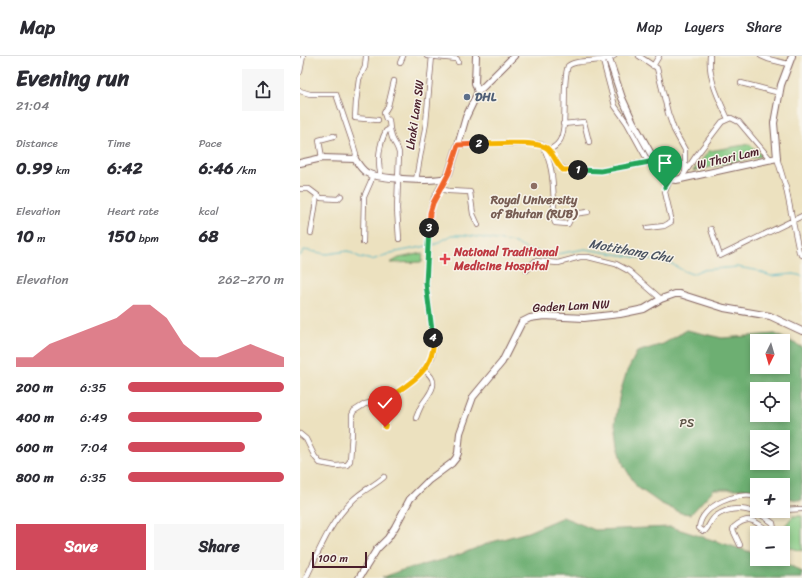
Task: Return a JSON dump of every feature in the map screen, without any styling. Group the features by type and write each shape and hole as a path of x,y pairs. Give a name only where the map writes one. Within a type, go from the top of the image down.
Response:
{"main road":[{"path":"476,56 475,83 478,92"},
{"path":"300,163 322,158 355,159 363,170 372,175 416,180 440,180 445,178 449,173 464,122 478,92 514,56"},
{"name":"W Thori Lam","path":"670,179 680,180 774,159 774,130 780,93 788,64 792,56"},
{"path":"609,58 627,109 655,161 665,175 670,179"},
{"name":"Gaden Lam NW","path":"359,578 377,549 388,538 410,499 429,480 452,463 456,458 460,433 473,397 502,362 522,322 530,318 544,316 584,318 644,309 661,299 675,294 685,295 724,308 770,316 802,331"}],"street":[{"path":"300,72 303,56"},
{"path":"366,56 365,67 359,79 355,118 378,120"},
{"path":"400,63 403,56"},
{"path":"427,56 457,58 458,62"},
{"name":"Lhaki Lam SW","path":"416,180 426,123 432,56"},
{"path":"638,56 657,68 668,113 674,130 685,150 685,172"},
{"path":"653,66 659,56"},
{"path":"710,56 710,72 719,100 728,119"},
{"path":"761,56 788,64"},
{"path":"549,150 560,140 563,124 565,78 568,66 572,63 609,58 615,106 627,123 649,163"},
{"path":"394,81 388,106 384,113 386,119 389,120 392,138 397,145 399,153 397,216 399,239"},
{"path":"741,83 780,93"},
{"path":"300,91 310,94 336,94 352,138 356,154 355,159"},
{"path":"680,180 722,122 731,118 740,122 774,159 786,188 799,252 802,255"},
{"path":"563,124 584,122 589,142"},
{"path":"382,176 379,164 381,143 386,131 390,130"},
{"path":"322,158 319,140 334,136"},
{"path":"458,145 511,143 542,145 549,150 563,170 601,171 655,161"},
{"path":"542,145 548,154 550,163 553,183 555,224 568,224 573,214 588,212"},
{"path":"363,242 364,197 372,175"},
{"path":"300,434 306,439 318,461 322,463 346,466 350,461 352,413 364,404 386,400 409,384 424,370 430,361 433,349 426,284 429,229 431,208 445,178"},
{"path":"647,228 664,226 671,222 671,215 665,192 665,187 670,179"},
{"path":"300,189 309,189 314,191 316,195 321,198 334,200 341,196"},
{"path":"440,189 470,192 474,214 478,224"},
{"path":"311,233 316,195"},
{"path":"711,229 720,256 802,216"},
{"path":"527,270 535,261 552,263 580,257 596,258 623,267 661,299"},
{"path":"416,418 422,404 432,390 433,381 430,374 424,370"},
{"path":"385,427 391,396"},
{"path":"306,578 327,534 336,519 361,492 374,485 384,477"},
{"path":"750,496 730,498 721,502 708,512 700,522 699,528 705,531 715,517 734,509 740,508 750,510"},
{"path":"790,510 802,509"},
{"path":"740,545 733,530 734,527 743,521 750,520 771,532 774,529 773,523 764,518"}],"green space":[{"path":"750,144 762,156 693,171 709,151"},
{"path":"423,253 422,262 390,263 399,258"},
{"name":"PS","path":"687,330 722,338 750,336 750,374 790,374 790,341 802,347 802,500 790,498 790,478 750,478 750,489 714,489 691,514 681,513 660,503 637,487 624,466 618,446 615,423 620,393 627,371 637,352 663,344"},
{"path":"793,516 802,516 802,551 790,548 790,526 785,526"},
{"path":"563,517 595,530 671,527 750,552 750,566 790,565 802,572 802,578 382,578 399,571 453,557 492,542 528,532"}],"waterway":[{"name":"Motithang Chu","path":"430,245 436,244 452,235 465,235 515,243 530,251 537,251 545,256 585,249 670,263 692,274 701,270 737,267 755,270 771,276 794,274 802,276"},
{"name":"Motithang Chu","path":"300,256 304,250 327,254 348,251 359,257 372,260 391,253 427,246"}],"place":[{"name":"DHL","path":"467,97"},
{"name":"Royal University of Bhutan (RUB)","path":"534,186"},
{"name":"National Traditional Medicine Hospital","path":"445,259"}],"route":[{"path":"385,427 391,396 409,384 424,370 432,357 434,345 426,284 430,213 434,198 449,173 458,145 511,143 542,145 549,150 563,170 601,171 655,161 667,178 670,179 665,187"}]}
